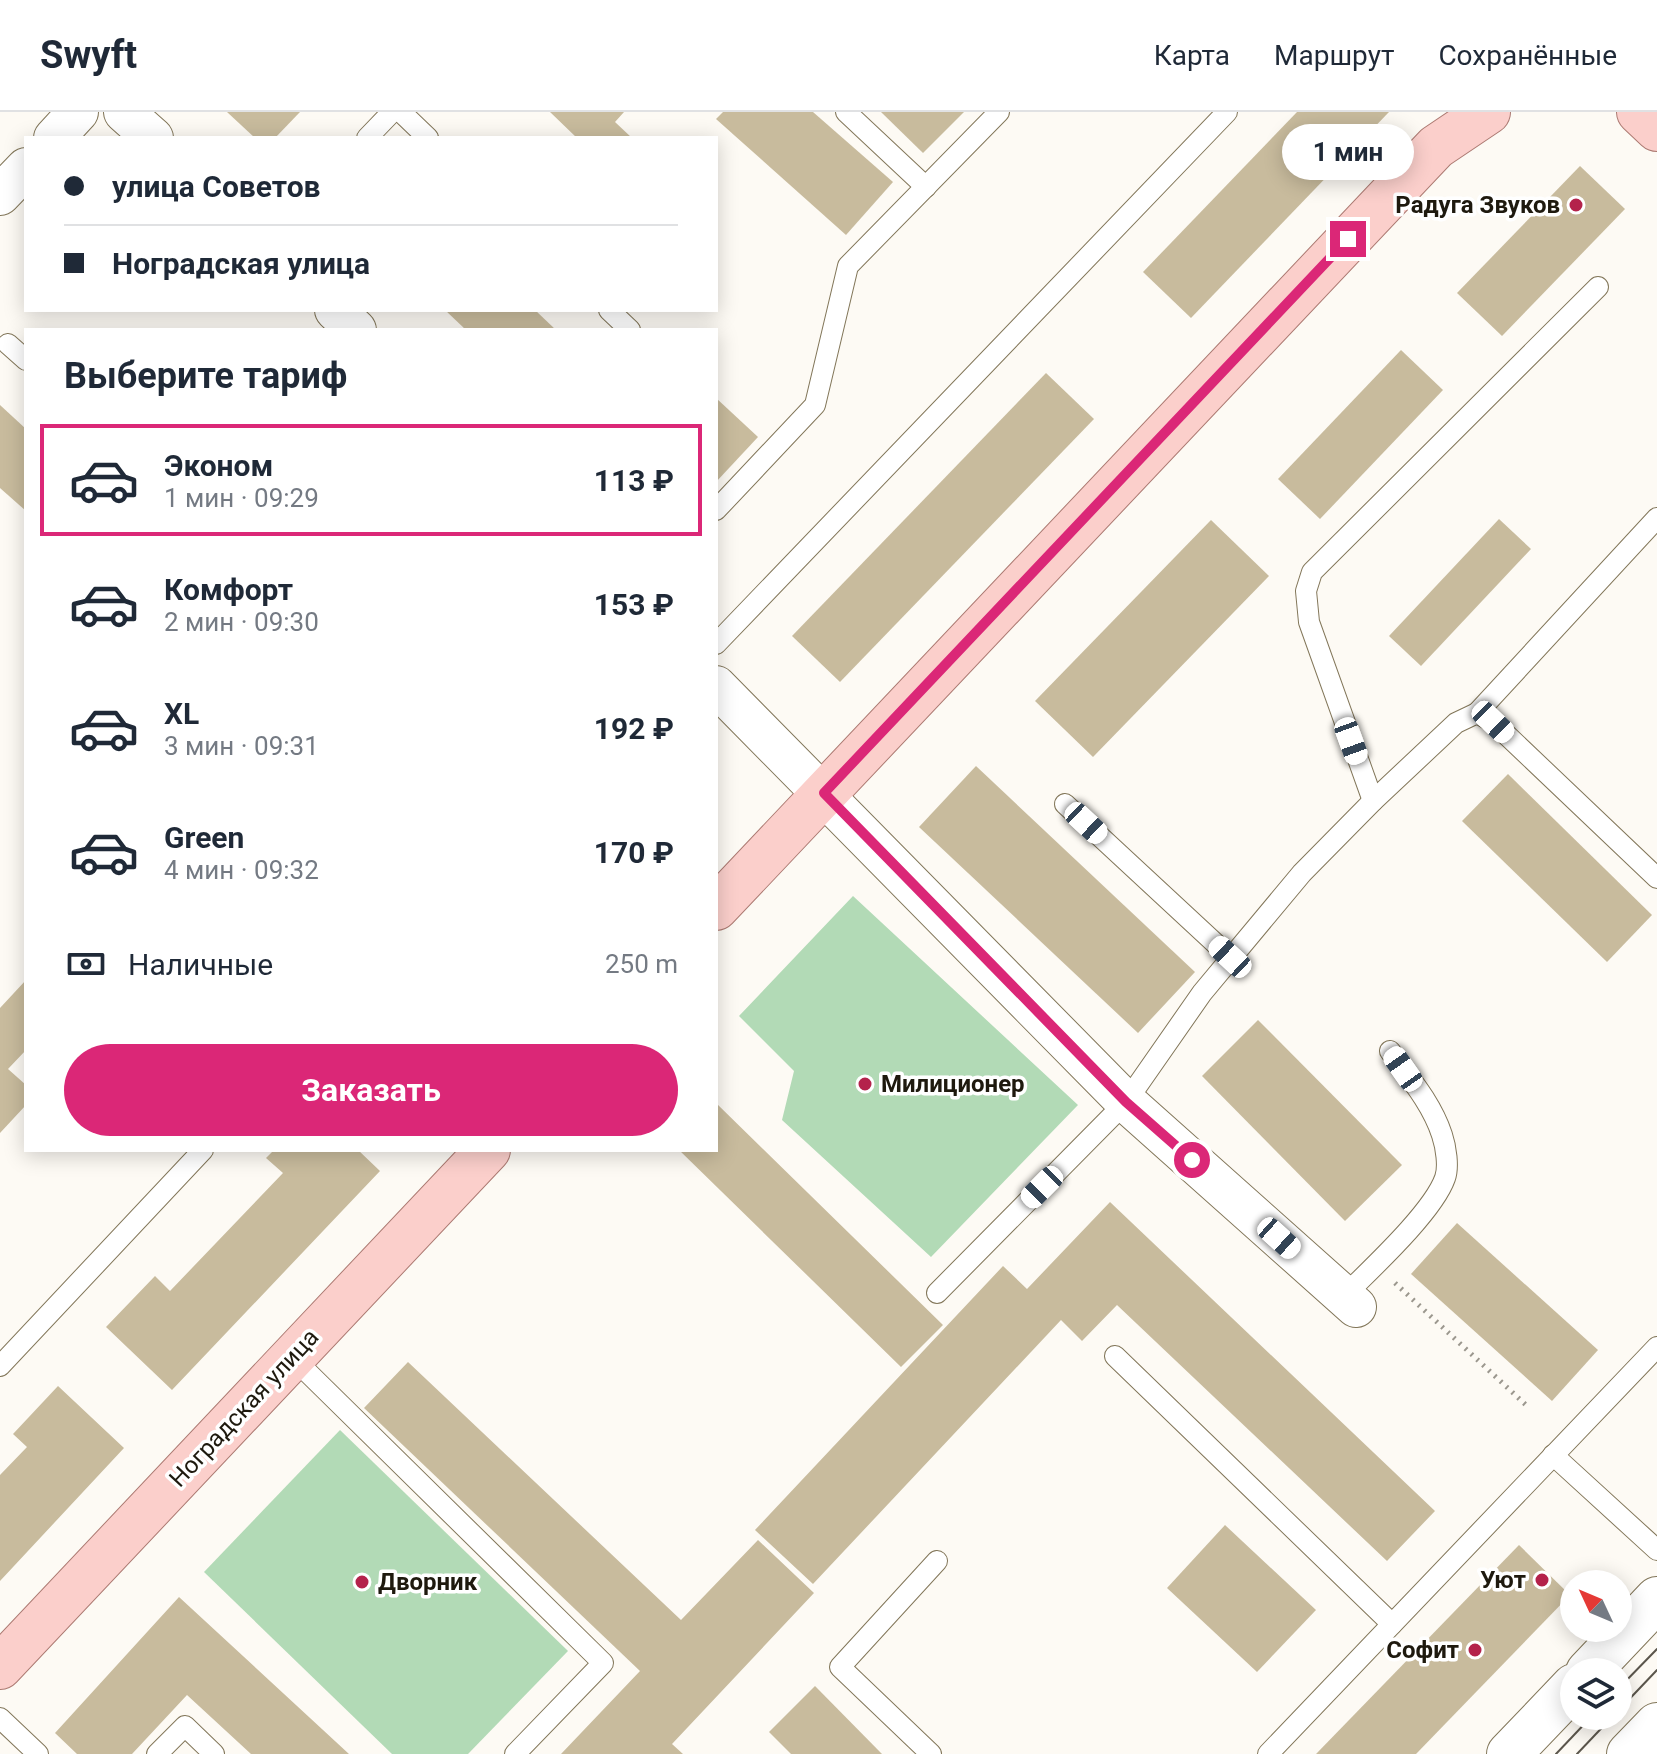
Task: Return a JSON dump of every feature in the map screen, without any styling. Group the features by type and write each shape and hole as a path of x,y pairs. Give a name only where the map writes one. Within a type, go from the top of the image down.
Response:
{"main road":[{"path":"718,906 1436,147 1488,112"},
{"path":"1639,112 1657,129"},
{"name":"Ноградская улица","path":"0,1667 486,1152"},
{"path":"1601,1658 1657,1599"},
{"path":"1509,1754 1560,1701"},
{"path":"1629,1754 1657,1725"}],"street":[{"path":"56,136 78,112"},
{"path":"124,112 151,136"},
{"path":"0,195 24,170"},
{"path":"337,312 354,328"},
{"path":"718,688 1126,1102 1350,1301"}],"lane":[{"path":"369,136 392,112"},
{"path":"401,112 426,136"},
{"path":"848,112 926,187"},
{"path":"718,508 815,405 848,266 999,112"},
{"path":"718,642 1227,112"},
{"path":"1373,801 1309,622 1306,591 1312,572 1598,287"},
{"path":"611,312 628,328"},
{"path":"8,344 24,358"},
{"path":"937,1293 1126,1102 1230,957 1302,873 1456,723 1477,713 1657,518"},
{"path":"1477,713 1493,722 1657,878"},
{"path":"1065,804 1230,957"},
{"path":"1350,1301 1435,1197 1446,1176 1442,1136 1435,1119 1390,1051"},
{"path":"0,1366 201,1152"},
{"path":"1268,1754 1657,1347"},
{"path":"1115,1356 1392,1624"},
{"path":"292,1357 603,1663 515,1754"},
{"path":"1553,1455 1657,1550"},
{"path":"931,1754 840,1667 937,1561"},
{"path":"0,1718 38,1754"},
{"path":"157,1754 185,1726 214,1754"}],"path":[{"path":"1350,1301 1389,1278 1526,1405"}],"green space":[{"path":"853,896 1078,1105 931,1257 782,1120 794,1071 739,1016"},
{"path":"340,1430 568,1651 468,1754 392,1754 204,1572"}],"building":[{"path":"227,112 300,112 277,136 253,136"},
{"path":"550,112 624,112 615,122 630,136 575,136"},
{"path":"723,112 813,112 893,182 846,235 716,119"},
{"path":"881,112 964,112 923,153"},
{"path":"1297,112 1389,112 1191,318 1143,272"},
{"path":"1580,166 1625,209 1502,336 1457,293"},
{"path":"447,312 537,312 554,328 464,328"},
{"path":"1401,350 1443,390 1320,519 1278,479"},
{"path":"1046,373 1094,419 840,682 792,636"},
{"path":"718,400 758,437 718,480"},
{"path":"0,405 24,427 24,509 0,488"},
{"path":"1499,519 1531,549 1421,666 1389,636"},
{"path":"1211,520 1269,576 1093,757 1035,701"},
{"path":"976,766 1195,972 1138,1033 919,827"},
{"path":"1508,774 1652,915 1607,962 1462,821"},
{"path":"24,982 24,1052 8,1069 24,1083 24,1107 0,1133 0,1008"},
{"path":"1258,1020 1402,1165 1345,1221 1202,1076"},
{"path":"718,1105 943,1325 901,1367 681,1152 718,1152"},
{"path":"272,1152 360,1152 380,1171 172,1390 106,1327 155,1276 170,1291 283,1173 266,1158"},
{"path":"1110,1202 1435,1511 1387,1561 1117,1305 1082,1341 1061,1320 813,1584 755,1530 1003,1266 1027,1289"},
{"path":"1457,1223 1598,1350 1552,1401 1411,1274"},
{"path":"408,1362 681,1620 758,1540 814,1593 672,1744 683,1754 561,1754 640,1671 364,1408"},
{"path":"58,1386 124,1448 0,1581 0,1475 27,1447 13,1434"},
{"path":"1225,1525 1316,1610 1257,1672 1167,1588"},
{"path":"1519,1545 1560,1585 1560,1605 1416,1754 1316,1754"},
{"path":"179,1597 349,1754 251,1754 187,1695 132,1754 77,1754 55,1733"},
{"path":"815,1686 882,1754 791,1754 769,1732"}],"tram line":[{"path":"1632,1675 1657,1649"},
{"path":"1632,1696 1657,1670"},
{"path":"1556,1754 1579,1730"},
{"path":"1577,1754 1600,1730"}],"place":[{"name":"Радуга Звуков","path":"1576,205"},
{"name":"Милиционер","path":"865,1084"},
{"name":"Уют","path":"1542,1580"},
{"name":"Дворник","path":"362,1582"},
{"name":"Софит","path":"1475,1650"}],"route":[{"path":"1192,1160 1126,1102 824,793 1348,239"}]}
